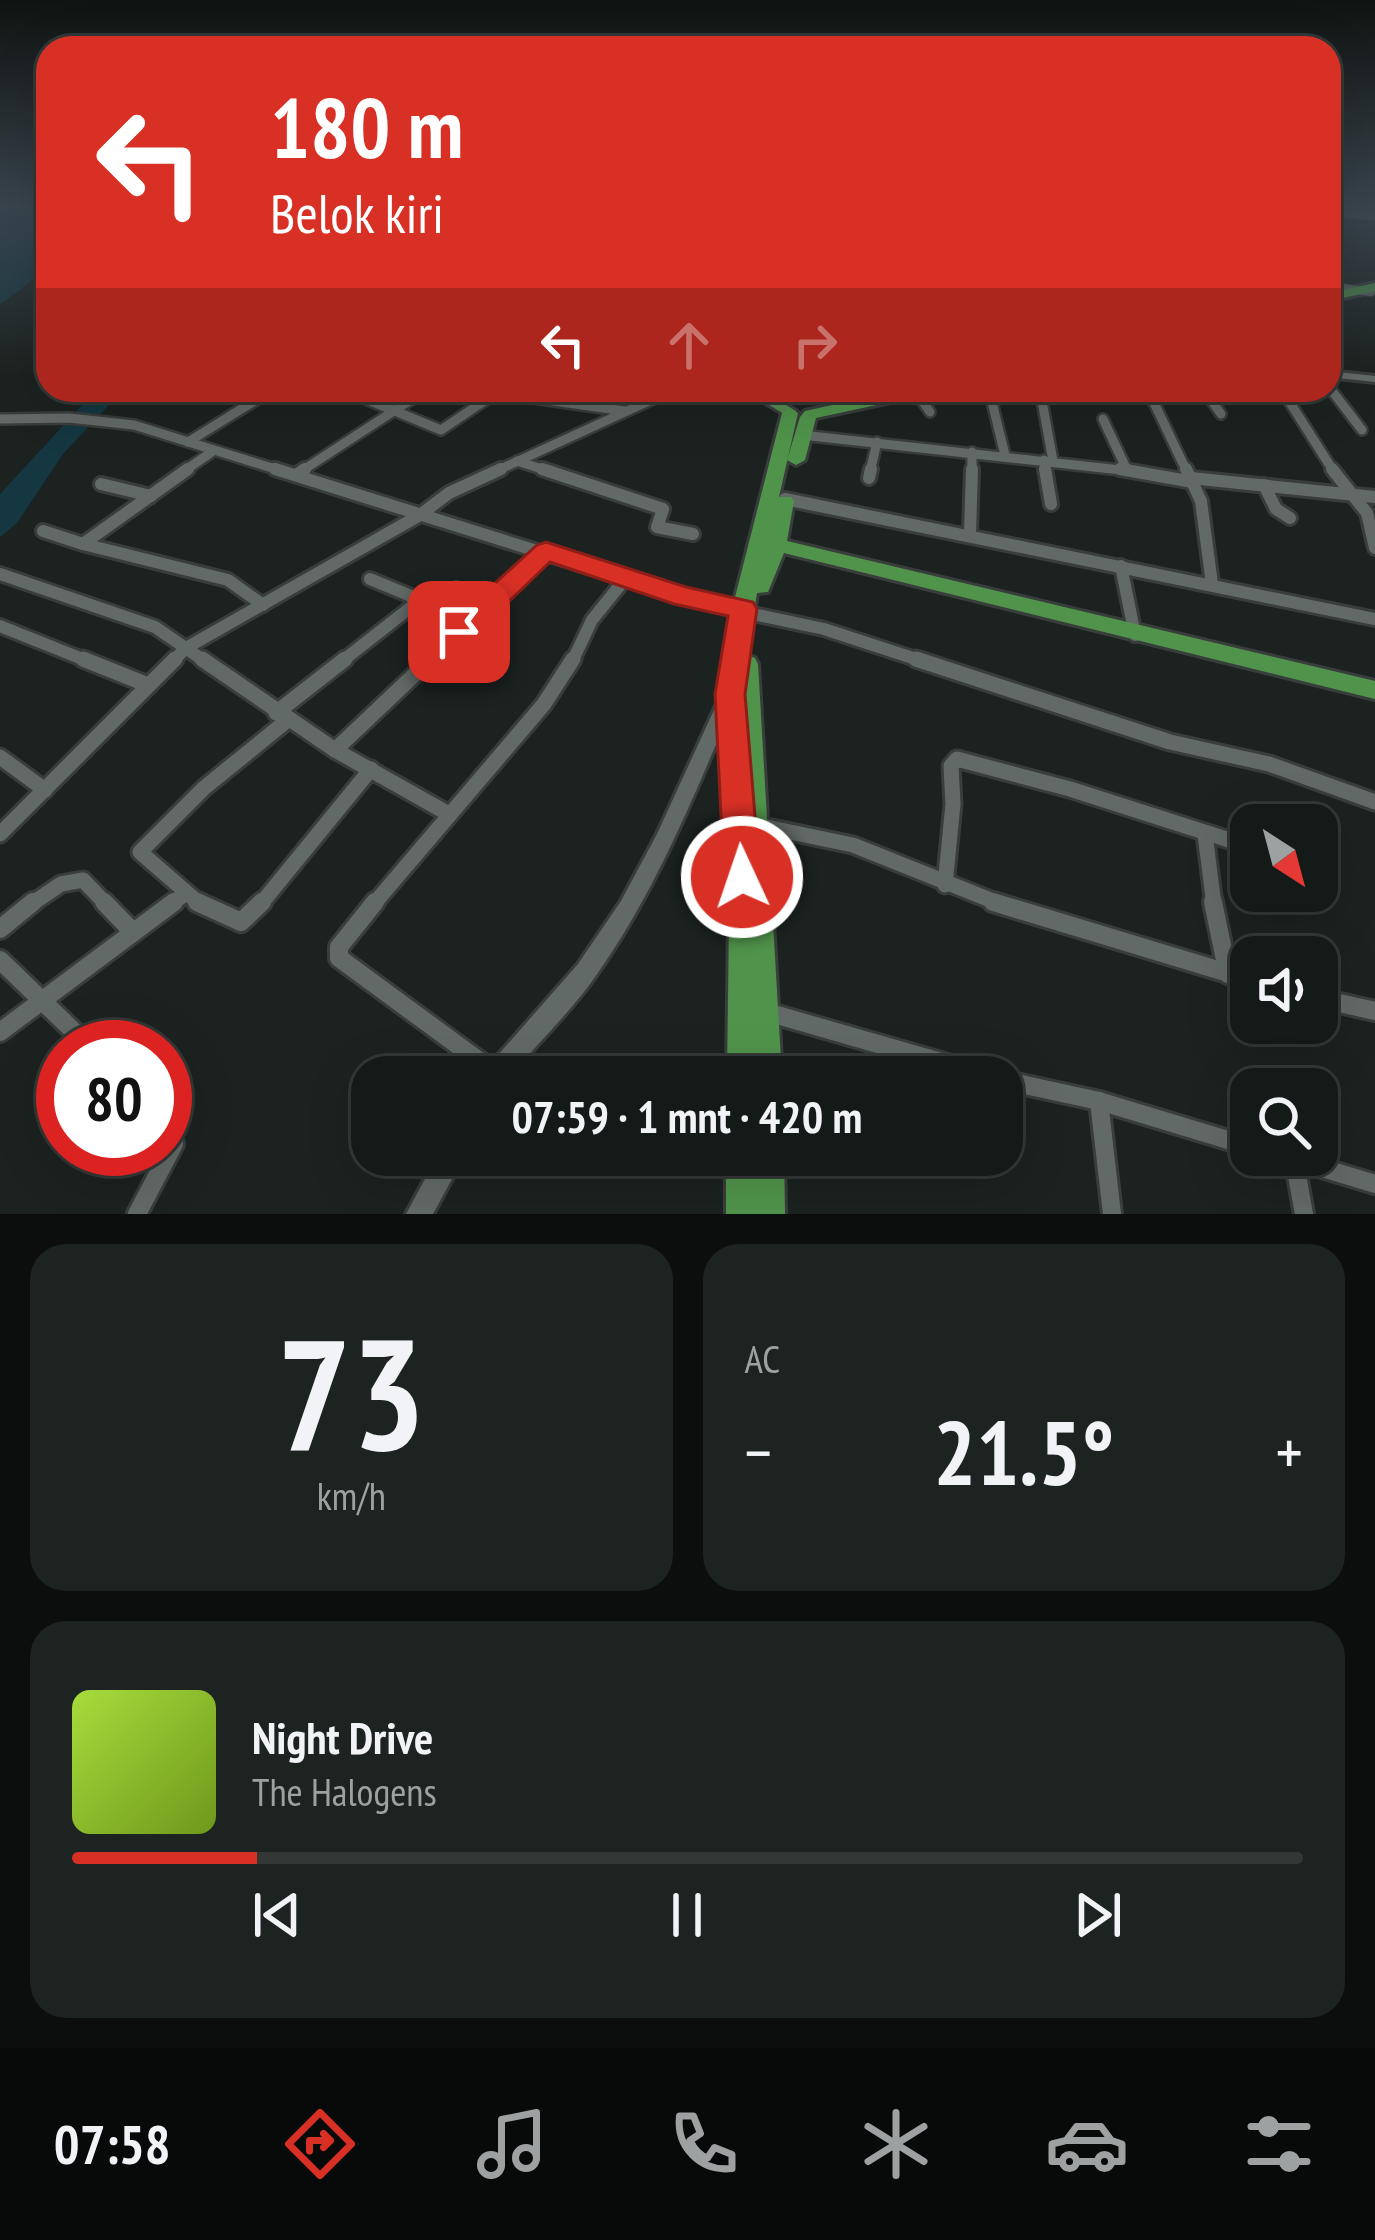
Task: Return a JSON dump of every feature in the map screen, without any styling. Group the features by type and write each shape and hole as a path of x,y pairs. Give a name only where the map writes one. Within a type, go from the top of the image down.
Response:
{"highway":[{"path":"800,415 834,402"},
{"path":"800,415 861,402"},
{"path":"765,1056 746,696 751,599 777,545 800,415"},
{"path":"744,1056 744,920 730,694 800,415"},
{"path":"777,545 905,572 1136,637 1375,690"},
{"path":"744,1176 744,1214"},
{"path":"766,1176 767,1214"}],"main road":[{"path":"775,402 800,415"},
{"path":"779,402 800,415"}],"street":[{"path":"1341,375 1375,379"},
{"path":"188,442 253,402"},
{"path":"375,402 391,413 444,430 483,402"},
{"path":"296,475 408,402"},
{"path":"561,402 626,411"},
{"path":"0,834 186,648 420,515 448,493 647,402"},
{"path":"921,402 930,412"},
{"path":"992,402 1005,455"},
{"path":"1041,402 1052,504"},
{"path":"1154,402 1201,501 1212,584"},
{"path":"1212,402 1221,414"},
{"path":"1290,402 1347,493 1367,513 1375,548"},
{"path":"1341,402 1362,430"},
{"path":"800,415 877,442 1375,497"},
{"path":"1103,418 1127,470"},
{"path":"0,419 112,421 188,442 625,579 751,599 824,629 1170,742 1269,764 1375,802"},
{"path":"869,478 877,442"},
{"path":"83,544 213,451"},
{"path":"970,532 971,452"},
{"path":"517,461 663,509 657,527 692,534"},
{"path":"101,484 151,496"},
{"path":"1264,485 1276,508 1290,518"},
{"path":"785,499 970,532 1375,619"},
{"path":"44,531 227,580 263,604"},
{"path":"335,751 546,551"},
{"path":"1121,566 1136,637"},
{"path":"0,574 137,620 186,648 335,751 447,813"},
{"path":"370,579 411,596 415,604 282,716 140,850 186,893 229,921 246,919 371,769"},
{"path":"471,1056 339,958 339,947 447,813 544,704 566,674 592,620 625,579"},
{"path":"455,589 490,602"},
{"path":"0,626 148,685"},
{"path":"513,1056 585,974 622,919 730,694"},
{"path":"0,757 45,790"},
{"path":"945,885 955,759 1070,789 1230,842"},
{"path":"755,825 853,845 945,885 1228,974 1205,862 1205,834"},
{"path":"0,929 76,878 133,932"},
{"path":"0,1032 186,893"},
{"path":"0,960 64,1020"},
{"path":"1338,1003 1375,1011"},
{"path":"764,1011 920,1056"},
{"path":"1023,1085 1099,1101 1230,1141"},
{"path":"1099,1101 1112,1214"},
{"path":"1338,1173 1375,1184"},
{"path":"137,1214 157,1176"},
{"path":"418,1214 440,1176"},
{"path":"1293,1176 1304,1214"}],"water":[{"path":"0,263 36,263 36,275 0,304"},
{"path":"85,402 112,402 63,454 17,523 0,537 0,494"}],"route":[{"path":"459,632 546,551 684,597 743,609 730,694 742,877"}]}
